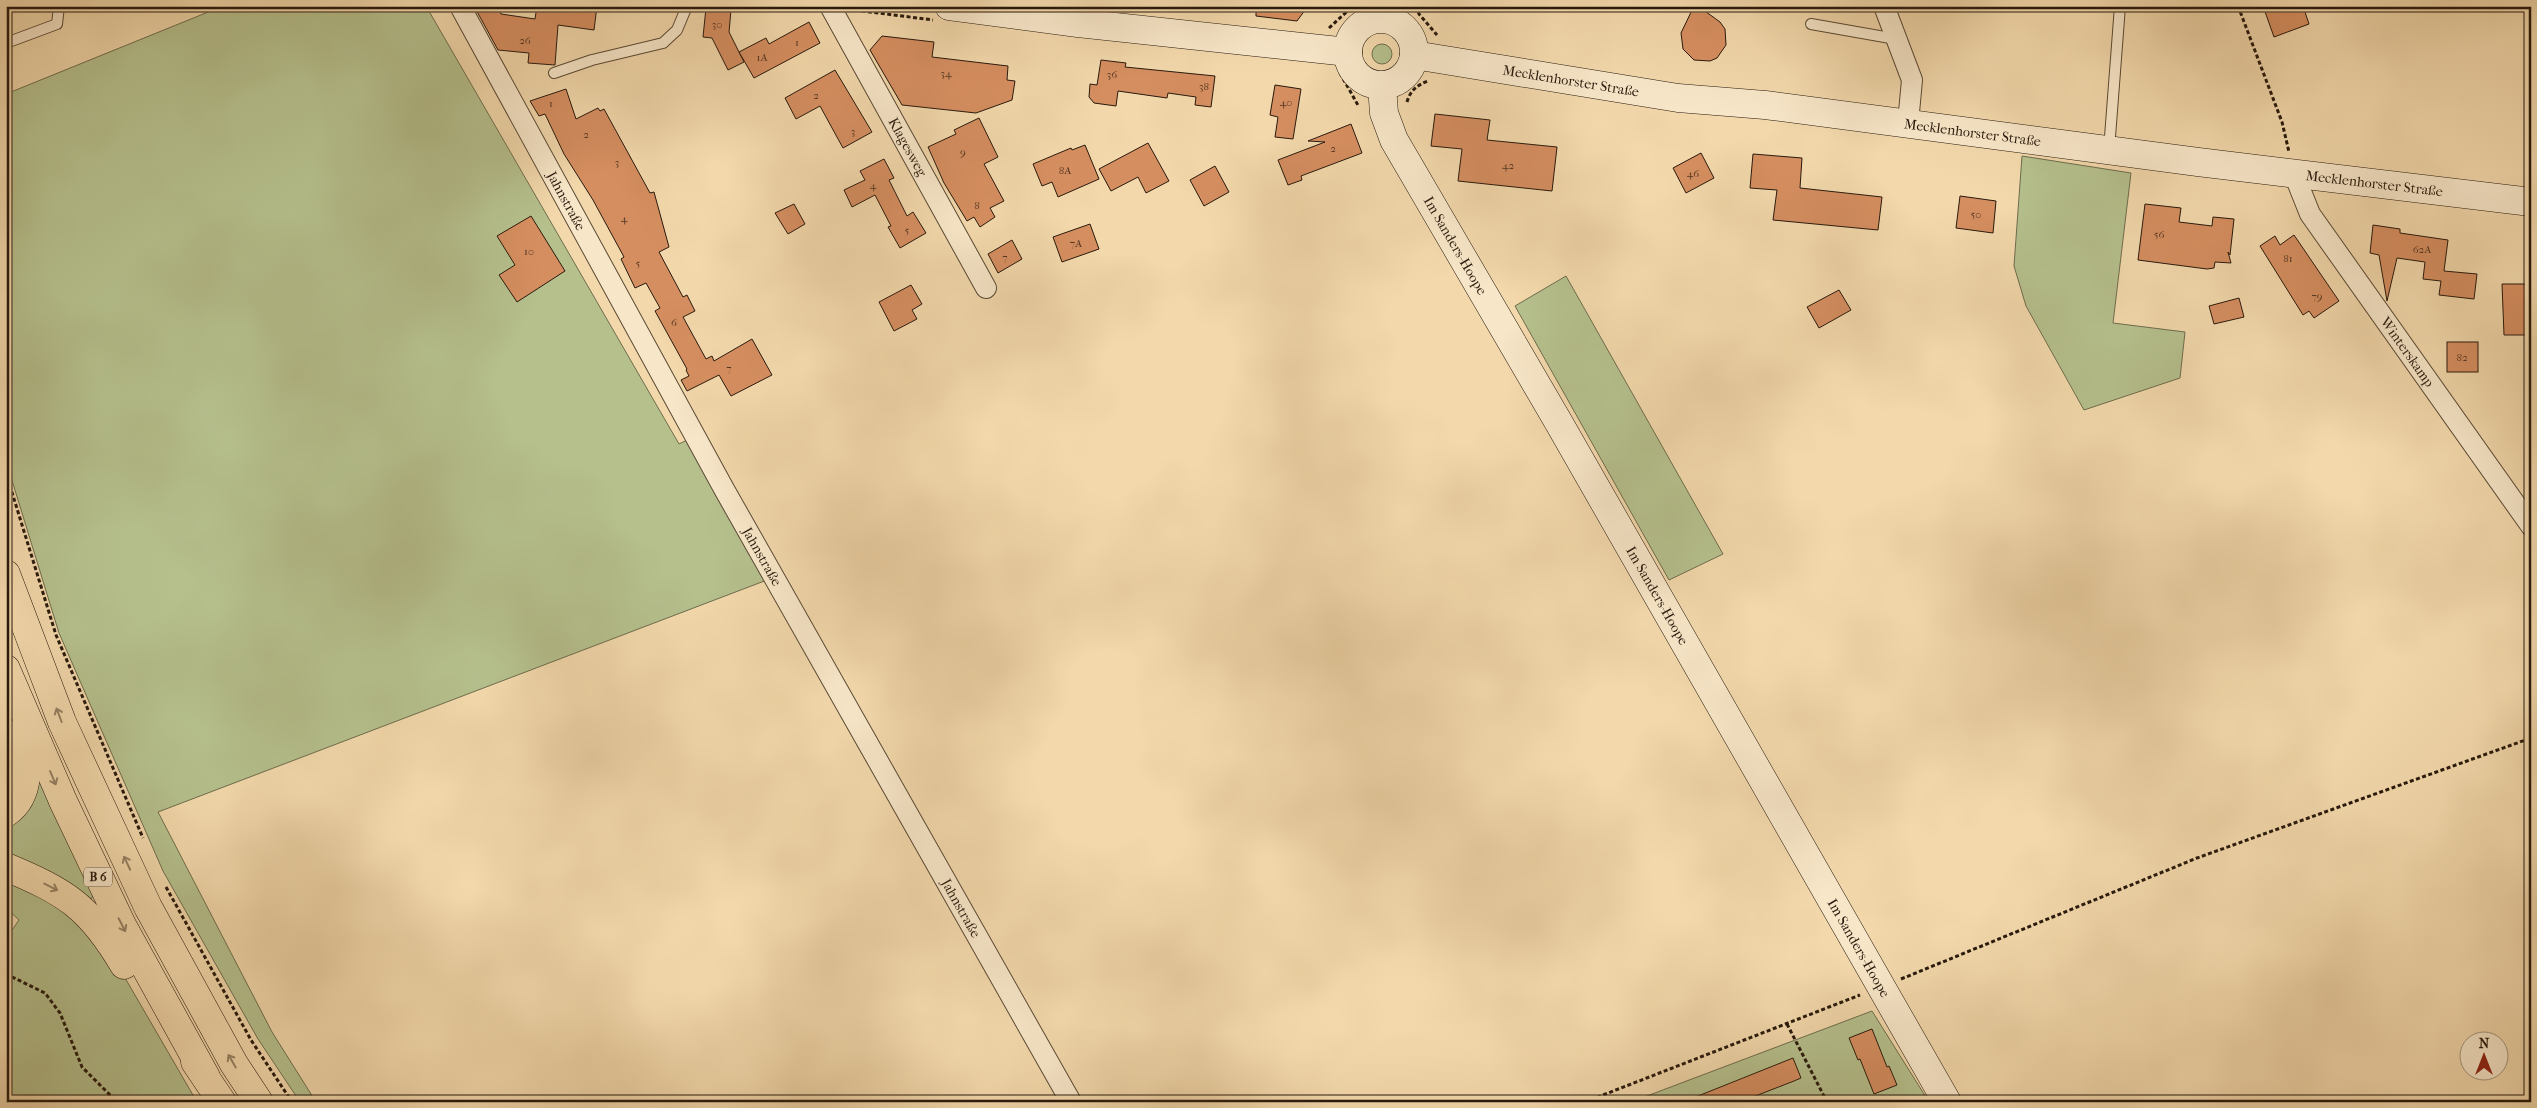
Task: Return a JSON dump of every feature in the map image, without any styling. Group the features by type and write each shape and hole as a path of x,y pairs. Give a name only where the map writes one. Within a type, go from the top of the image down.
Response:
{"highway":[{"name":"B 6","path":"6,574 62,722 148,907 234,1064 259,1102"},
{"name":"B 6","path":"6,813 17,802 27,778 24,744 8,673"},
{"name":"B 6","path":"8,673 62,801 122,925 206,1077 222,1102"},
{"name":"B 6","path":"6,867 55,888 78,905 108,938 134,982 206,1077"}],"street":[{"name":"Jahnstraße","path":"460,6 724,490 1071,1102"},
{"name":"Klagesweg","path":"830,6 986,288"},
{"path":"951,6 1079,19 1348,52"},
{"path":"1884,6 1912,80 1908,123"},
{"path":"1389,13 1410,36 1414,55 1411,67 1403,77 1382,86 1360,78 1353,70 1348,52 1351,38 1357,29 1389,13"},
{"name":"Mecklenhorster Straße","path":"1414,55 1678,98 1765,105 2109,151 2531,202"},
{"name":"Im Sanders-Hoope","path":"1382,86 1384,112 1394,140 1559,423 1947,1102"},
{"name":"Winterskamp","path":"2294,174 2310,214 2531,526"}],"lane":[{"path":"6,43 57,24 59,6"},
{"path":"554,73 592,60 663,43 677,30 687,6"},
{"path":"2109,151 2120,6"},
{"path":"1812,24 1896,39"}],"path":[{"path":"1328,30 1353,6"},
{"path":"1416,6 1419,14 1434,33 1440,37"},
{"path":"2238,6 2282,122 2294,174"},
{"path":"1384,112 1405,111 1409,96 1418,85 1436,81"},
{"path":"6,473 56,635 148,847"},
{"path":"2011,935 2197,858 2531,738"},
{"path":"164,883 252,1040 292,1102"},
{"path":"6,974 45,993 60,1014 82,1067 117,1102"},
{"path":"1585,1102 1786,1024 1828,1102"}],"green space":[{"path":"223,6 426,6 679,444 687,440 767,580 158,812 272,1032 316,1102 300,1102 258,1039 163,871 59,633 6,461 6,94"},
{"path":"1378,44 1386,44 1392,50 1392,58 1386,64 1378,64 1372,58 1372,50"},
{"path":"2022,156 2131,173 2113,323 2185,332 2180,378 2084,410 2026,306 2014,266"},
{"path":"1566,276 1723,554 1669,580 1515,306"},
{"path":"34,764 94,895 91,899 60,879 6,854 6,823"},
{"path":"6,875 49,894 121,971 197,1102 6,1102 6,939 19,920 6,908"},
{"path":"1872,1011 1929,1102 1631,1102"}],"building":[{"path":"474,6 497,6 501,14 535,19 537,6 597,6 594,30 558,25 555,65 528,63 529,53 498,50"},
{"path":"1256,6 1308,6 1297,21 1256,16"},
{"path":"1694,6 1698,6 1720,22 1725,29 1726,45 1717,58 1710,61 1694,60 1683,49 1681,33"},
{"path":"2263,6 2303,6 2309,24 2274,37"},
{"path":"706,8 731,10 729,32 744,62 728,70 712,38 703,37"},
{"path":"809,22 820,43 754,78 739,52 766,38 769,44"},
{"path":"882,36 934,42 932,57 1008,66 1007,80 1015,81 1012,100 976,113 902,105 870,50"},
{"path":"1101,60 1126,63 1125,67 1215,76 1211,107 1195,105 1196,97 1168,93 1167,98 1118,91 1116,106 1094,103 1089,97 1090,84 1097,85"},
{"path":"835,70 872,132 843,148 820,106 796,119 785,98"},
{"path":"1275,85 1301,89 1293,139 1275,137 1278,117 1270,115"},
{"path":"566,89 576,119 598,108 600,111 604,109 650,193 654,192 669,247 659,252 683,297 687,295 695,311 683,317 706,359 712,356 714,361 752,339 772,375 731,396 719,375 687,391 681,380 689,376 687,369 655,311 660,308 646,283 635,288 621,259 624,257 593,200 564,154 545,114 539,116 530,101"},
{"path":"1435,114 1490,120 1487,140 1557,147 1552,191 1458,181 1462,149 1431,146"},
{"path":"979,118 998,157 984,164 1004,201 990,208 995,217 980,227 974,217 967,221 944,183 928,147 956,134 954,130"},
{"path":"1351,124 1362,153 1301,176 1302,180 1288,185 1278,160 1325,142 1308,141"},
{"path":"1148,143 1169,181 1146,193 1138,177 1111,191 1099,169"},
{"path":"1085,145 1099,179 1058,197 1052,182 1042,186 1033,164 1071,148 1072,150"},
{"path":"1701,153 1714,178 1686,193 1673,168"},
{"path":"1753,154 1802,158 1800,188 1882,197 1878,230 1773,220 1777,190 1750,188"},
{"path":"884,159 894,178 889,180 907,216 913,212 926,233 900,248 888,227 891,226 875,195 852,207 844,190 865,180 860,171"},
{"path":"1215,166 1229,192 1204,206 1190,180"},
{"path":"1960,196 1996,201 1993,233 1956,228"},
{"path":"794,204 805,224 788,234 775,213"},
{"path":"2145,204 2181,208 2179,222 2212,226 2213,217 2234,219 2230,255 2228,252 2231,263 2215,262 2214,268 2207,269 2138,260"},
{"path":"531,216 565,271 517,302 499,275 515,265 497,236"},
{"path":"1090,224 1099,249 1062,262 1053,237"},
{"path":"2373,225 2400,229 2400,233 2448,240 2444,271 2477,274 2474,299 2439,295 2441,281 2423,279 2425,262 2397,258 2387,301 2379,255 2370,253"},
{"path":"2294,235 2339,301 2314,318 2309,311 2303,315 2260,246 2275,236 2280,245"},
{"path":"1012,240 1022,259 998,273 988,254"},
{"path":"2502,284 2531,284 2531,335 2504,335"},
{"path":"911,285 922,304 912,310 917,319 894,331 879,302"},
{"path":"1839,290 1851,310 1819,328 1807,307"},
{"path":"2239,298 2244,317 2214,324 2209,306"},
{"path":"2447,342 2478,342 2478,372 2447,372"},
{"path":"1872,1029 1887,1067 1889,1066 1897,1085 1874,1094 1849,1038"},
{"path":"1793,1058 1801,1078 1794,1081 1740,1102 1683,1102"}]}
